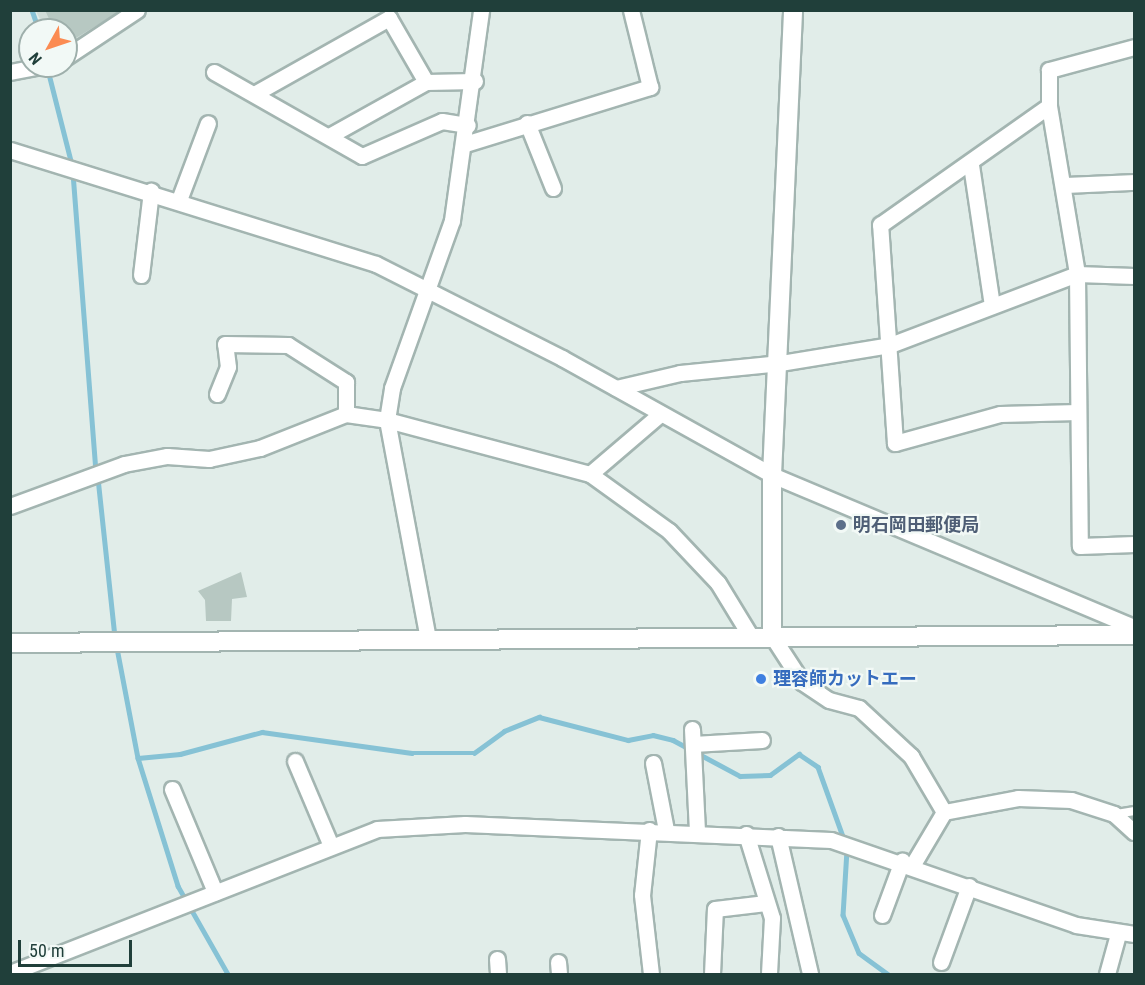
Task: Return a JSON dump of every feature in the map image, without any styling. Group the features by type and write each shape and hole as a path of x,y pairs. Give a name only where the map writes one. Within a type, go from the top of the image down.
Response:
{"street":[{"path":"78,49 137,10"},
{"path":"428,639 387,420 392,388 431,289 452,220 475,81 481,10"},
{"path":"465,144 527,123 650,87 631,10"},
{"path":"793,10 781,363 772,475 772,636 802,682 829,700 859,708 911,756 944,812"},
{"path":"254,94 389,18 426,82"},
{"path":"1134,46 1049,70 1049,106 1066,185 1077,274 1080,546 1134,544"},
{"path":"214,72 362,156 442,121 468,125"},
{"path":"329,136 426,82 475,81"},
{"path":"1049,106 971,165 880,225 895,443 1000,414 1078,412"},
{"path":"179,200 208,123"},
{"path":"527,123 553,188"},
{"path":"10,150 152,191 376,264 431,289 772,475 1134,627"},
{"path":"971,165 992,305"},
{"path":"1066,185 1134,182"},
{"path":"141,275 152,191"},
{"path":"616,388 680,373 781,363 890,345 1077,274 1134,276"},
{"path":"217,394 228,367 225,344 288,345 346,382 346,414"},
{"path":"10,506 124,464 167,456 209,459 260,448 346,414 387,420 590,474 669,531 718,583 751,637"},
{"path":"590,474 659,415"},
{"path":"10,644 1134,634"},
{"path":"697,831 693,736 762,740"},
{"path":"295,761 331,846"},
{"path":"653,763 666,830"},
{"path":"172,789 215,892"},
{"path":"882,915 907,863 944,812 1018,798 1071,800 1114,814 1134,832"},
{"path":"10,974 377,829 465,824 697,831 831,840 907,863 1076,925 1118,934 1134,934"},
{"path":"649,830 642,895 651,975"},
{"path":"746,834 772,918 769,975"},
{"path":"778,836 810,975"},
{"path":"941,962 969,886"},
{"path":"712,975 716,909 766,903"},
{"path":"1107,975 1118,934"},
{"path":"497,959 498,975"}],"lane":[{"path":"1114,814 1134,811"}],"shaded area":[{"path":"36,11 125,11 78,39 78,18 39,18"}],"building":[{"path":"45,10 122,10 78,37 78,18 49,18"},
{"path":"241,572 247,597 232,599 231,621 206,621 205,600 198,591"}],"waterway":[{"path":"32,10 35,18"},
{"path":"50,78 72,165"},
{"path":"73,173 96,470"},
{"path":"98,478 115,637"},
{"path":"117,648 138,758 178,886 228,974"},
{"path":"138,758 180,754 262,732 412,753 474,753 504,731 539,717 628,740 653,735 673,740 740,776 770,775 799,754 818,767 845,842"},
{"path":"847,850 843,915 859,953 888,974"}],"place":[{"name":"明石岡田郵便局","path":"841,525"},
{"name":"理容師カットエー","path":"761,679"}]}
